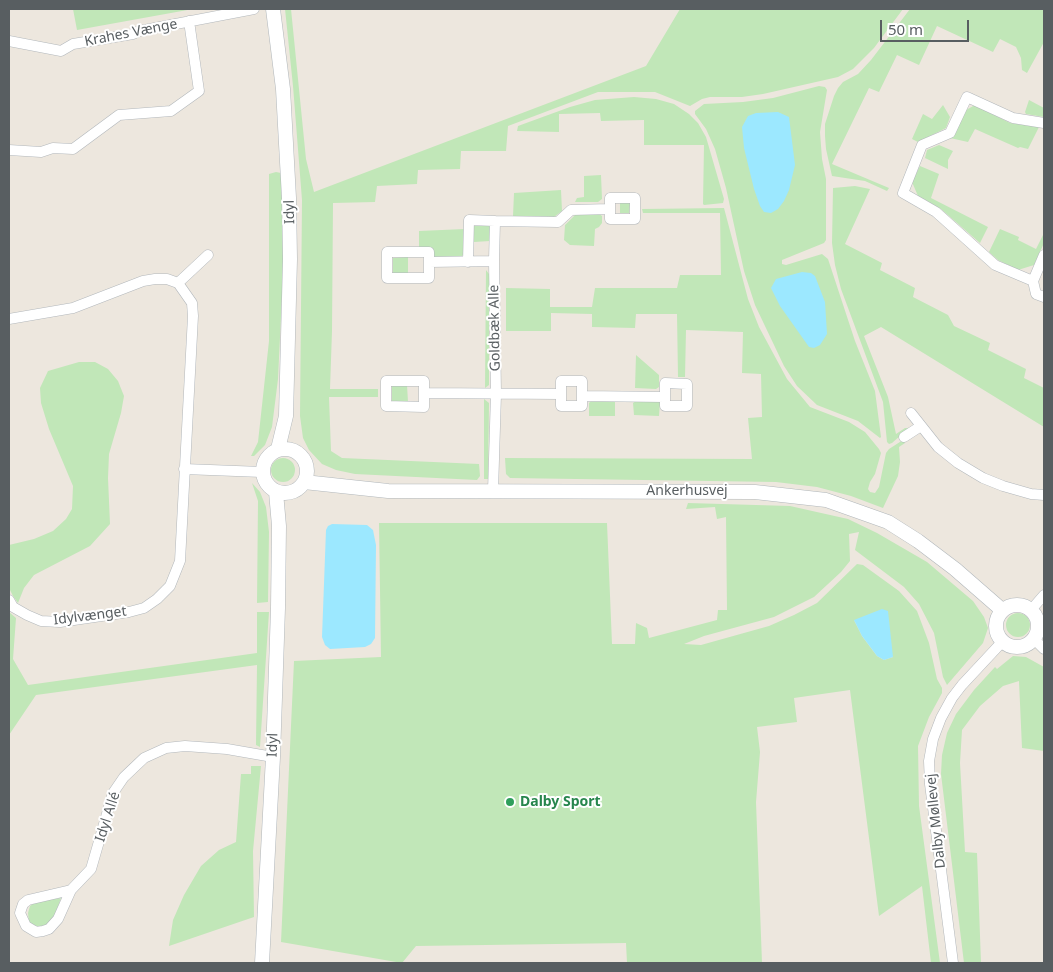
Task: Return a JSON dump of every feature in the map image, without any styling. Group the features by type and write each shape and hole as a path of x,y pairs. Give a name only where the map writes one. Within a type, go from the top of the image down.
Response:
{"street":[{"name":"Krahes Vænge","path":"9,41 61,51 73,44 133,34 139,31 254,9"},
{"name":"Idyl","path":"273,9 283,89 289,180 290,260 286,416 278,449"},
{"path":"9,150 42,152 53,148 73,149 119,115 171,112 199,90 189,21"},
{"path":"1033,281 995,265 936,212 903,193 922,145 950,133 967,97 1012,118 1044,122"},
{"path":"468,262 468,220 558,222 571,210 610,209"},
{"name":"Goldbæk Alle","path":"493,491 496,394 495,221"},
{"path":"387,252 429,252 429,262 429,278 387,278 387,252"},
{"path":"1044,255 1033,281 1036,294 1044,298"},
{"path":"9,319 73,308 143,281 167,280 178,284 208,256"},
{"path":"429,262 494,261"},
{"name":"Idylvænget","path":"9,600 13,606 27,615 41,621 60,622 144,608 157,599 170,586 180,561 193,316 192,302 178,284"},
{"path":"386,381 424,381 424,393 424,407 386,406 386,381"},
{"path":"561,381 582,381 582,406 561,406 561,394 561,381"},
{"path":"424,393 561,394"},
{"path":"582,396 665,397"},
{"path":"911,413 938,447 958,463 982,478 1012,489 1044,495"},
{"name":"Idyl","path":"286,416 296,451"},
{"path":"904,438 920,426"},
{"path":"287,448 296,451 304,459 301,481 284,494 276,492 264,480 263,464 266,458 278,449 287,448"},
{"path":"184,469 262,472"},
{"name":"Idyl","path":"279,526 301,481"},
{"name":"Ankerhusvej","path":"301,481 388,491 755,492 826,500 888,522 918,541 955,569 1002,610"},
{"name":"Idyl","path":"262,963 273,757 279,526 276,492"},
{"path":"1031,610 1044,595"},
{"path":"1017,604 1031,610 1036,616 1038,624 1034,639 1028,644 1015,647 998,636 996,622 1002,610 1017,604"},
{"path":"1034,639 1044,649"},
{"name":"Dalby Møllevej","path":"953,963 930,784 930,761 933,739 952,698 1003,641"},
{"name":"Idyl Allé","path":"71,890 28,900 23,904 20,913 26,926 36,932 49,929 58,919 71,890 91,869 113,793 124,777 144,758 166,748 185,746 227,749 273,757"}],"green space":[{"path":"73,9 193,9 77,30"},
{"path":"285,9 291,9 306,159 314,192 646,66 680,9 903,9 874,48 853,69 838,77 763,94 742,97 710,97 690,106 655,92 598,92 508,126 506,151 461,151 460,169 418,170 417,184 377,186 375,202 333,203 330,389 378,389 378,397 329,397 331,451 342,458 479,464 480,476 477,480 355,474 336,470 322,464 309,450 303,438 300,416 302,200"},
{"path":"910,9 1044,9 1044,42 1027,73 1022,70 1021,58 1016,47 1000,39 993,52 937,26 919,65 897,55 879,92 869,88 832,164 889,188 887,191 865,181 832,176 826,149 825,124 834,96 843,82 858,74 871,60"},
{"path":"819,86 825,87 827,90 820,132 826,179 826,240 824,243 782,260 782,264 786,265 822,254 828,259 855,341 875,391 880,438 858,421 817,405 797,386 784,366 755,305 744,271 726,188 715,149 706,129 695,114 695,111 704,104 773,98"},
{"path":"634,97 656,99 674,104 698,123 706,137 724,199 723,203 703,204 704,145 644,145 644,120 601,121 600,113 559,114 559,132 517,131 518,126 570,107 595,100"},
{"path":"1029,100 1044,108 1044,117 1026,114"},
{"path":"943,105 950,117 946,128 918,142 912,139 923,114 932,119"},
{"path":"975,105 1010,123 1039,127 1028,149 1018,148 975,129 968,142 950,138 966,110"},
{"path":"939,145 953,151 948,160 948,169 925,158 927,150"},
{"path":"920,166 939,174 931,198 988,227 980,243 941,209 918,196 912,182"},
{"path":"281,173 284,254 278,379 272,427 265,445 254,456 251,456 258,442 269,341 269,174"},
{"path":"601,175 602,199 598,202 575,202 577,198 584,197 584,176"},
{"path":"855,186 870,189 845,244 882,263 880,270 915,288 913,297 948,315 954,326 990,343 988,350 1026,369 1024,378 1044,388 1044,427 881,327 864,336 888,397 896,434 905,428 909,428 892,443 889,444 887,442 883,402 841,289 832,243 833,188"},
{"path":"561,190 562,211 554,217 513,216 514,193"},
{"path":"620,202 630,203 629,213 620,213"},
{"path":"724,208 748,299 759,327 787,379 810,407 849,422 865,432 879,449 881,453 868,489 870,492 875,493 879,487 886,453 903,440 905,443 899,447 900,462 898,476 883,508 851,496 817,487 776,482 510,478 506,474 505,458 752,459 748,418 762,417 761,374 742,373 743,332 686,330 685,377 678,377 677,314 636,314 635,328 592,327 592,314 551,313 551,331 506,331 506,288 550,289 550,307 592,307 595,288 677,288 680,275 721,275 720,213 643,213 642,209"},
{"path":"577,213 598,213 602,216 602,223 595,229 594,246 570,245 564,240 565,225"},
{"path":"474,226 490,226 490,241 474,242"},
{"path":"465,229 463,255 460,258 435,259 432,256 433,248 419,247 419,231"},
{"path":"1000,229 1019,237 1018,240 1036,249 1044,233 1044,243 1034,265 1018,270 998,260 989,252"},
{"path":"408,257 408,273 393,273 393,258"},
{"path":"486,270 489,274 489,385 485,388"},
{"path":"636,355 659,375 659,387 656,389 635,388"},
{"path":"79,362 95,362 108,369 118,381 124,396 109,454 110,524 90,546 34,575 24,588 18,603 9,588 9,545 34,539 53,531 66,519 72,509 73,486 49,429 41,403 40,388 48,371"},
{"path":"392,384 407,385 408,402 392,401"},
{"path":"484,399 489,403 488,479 484,479"},
{"path":"593,399 615,402 615,416 589,416 589,403"},
{"path":"639,399 658,400 660,402 659,416 634,415 633,403"},
{"path":"283,458 292,461 295,470 292,479 283,482 274,479 271,470 274,461"},
{"path":"252,483 260,492 266,507 269,532 268,602 257,603 258,501"},
{"name":"Dalby Sport","path":"688,503 790,506 848,519 877,533 927,562 973,601 984,617 988,628 983,643 947,685 943,677 934,633 919,604 904,587 855,550 859,532 849,534 850,561 814,597 774,617 704,636 684,644 701,645 769,626 794,615 817,603 857,564 863,565 899,591 917,611 929,643 937,679 942,688 942,693 929,717 918,746 919,806 940,963 931,963 922,886 879,916 850,690 794,698 797,722 757,727 760,752 756,802 762,963 627,963 626,943 416,946 402,963 281,942 294,661 381,657 379,523 607,523 612,644 635,644 636,623 647,628 649,638 717,620 718,610 727,610 726,517 717,519 715,507 686,509","holes":["854,620 893,657 884,660 877,656 862,636"]},
{"path":"9,612 16,618 13,659 28,685 257,653 257,612 269,612 260,747 256,745 257,665 36,695 9,735"},
{"path":"1018,613 1027,616 1030,625 1027,634 1018,637 1009,634 1006,625 1009,616"},
{"path":"1013,656 1026,657 1044,667 1044,751 1022,748 1019,681 1003,686 980,706 962,730 960,763 965,852 977,853 981,963 964,963 941,774 942,755 947,733 956,714 995,667 997,669"},
{"path":"251,766 261,766 253,851 254,917 169,946 173,920 184,895 201,866 219,850 236,842 241,774 251,774"},
{"path":"61,898 53,920 46,926 39,927 29,923 28,913 30,906 37,901"}],"water":[{"path":"778,112 789,117 795,165 789,190 784,201 778,209 771,213 764,212 754,189 744,148 742,127 748,116 756,113"},
{"path":"802,272 811,273 815,276 825,302 827,334 820,345 814,348 809,347 780,306 771,288 776,279"},
{"path":"332,524 367,525 373,530 376,545 375,638 371,644 365,647 330,649 325,645 322,637 326,530"},
{"path":"882,609 888,611 893,657 884,660 877,656 862,636 854,620"}],"place":[{"name":"Dalby Sport","path":"510,802"}]}
